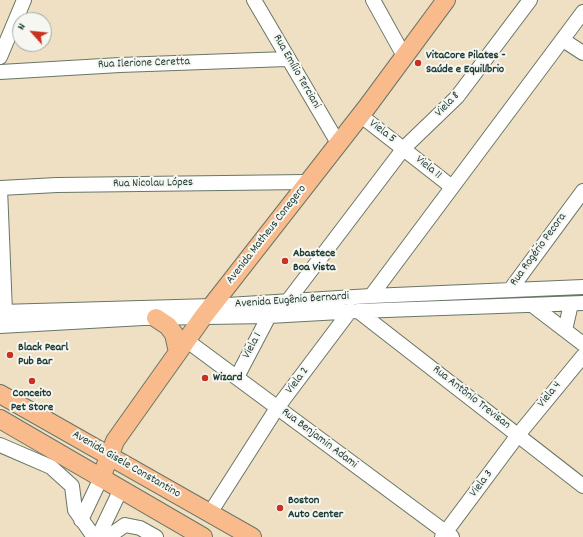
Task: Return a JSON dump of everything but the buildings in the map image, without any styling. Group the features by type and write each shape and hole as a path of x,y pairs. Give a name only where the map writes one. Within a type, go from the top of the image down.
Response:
{"main road":[{"name":"Avenida Matheus Conegero","path":"101,478 115,441 182,346 360,115 446,0"},
{"path":"156,318 168,326 182,346"},
{"name":"Avenida Gisele Constantino","path":"0,394 252,537"},
{"name":"Avenida Gisele Constantino","path":"0,419 203,537"}],"street":[{"path":"0,57 24,0"},
{"name":"Rua Emílio Terciani","path":"254,0 287,59 338,143"},
{"path":"373,0 404,56"},
{"name":"Viela 8","path":"287,302 404,148 457,97 530,0"},
{"path":"371,296 583,12"},
{"path":"563,40 583,53"},
{"name":"Rua Ilerione Ceretta","path":"0,72 287,59"},
{"name":"Viela 5","path":"360,115 404,148"},
{"name":"Viela 11","path":"404,148 452,187"},
{"name":"Rua Nicolau Lópes","path":"0,188 57,185 307,182"},
{"path":"0,188 3,312"},
{"name":"Rua Rogério Pecora","path":"510,290 583,191"},
{"name":"Avenida Eugênio Bernardi","path":"0,326 156,318 287,302 371,296 583,287"},
{"path":"565,330 577,303"},
{"name":"Avenida Eugênio Bernardi","path":"3,312 208,311 269,316 354,311 577,303"},
{"path":"532,305 583,344"},
{"name":"Viela 2","path":"210,513 277,408 354,311"},
{"name":"Rua Antônio Trevisan","path":"354,311 583,486"},
{"name":"Viela 1","path":"237,377 269,316"},
{"name":"Rua Benjamin Adami","path":"182,346 237,377 446,535"},
{"name":"Viela 4","path":"518,435 583,356"},
{"name":"Viela 3","path":"446,535 518,435"},
{"path":"0,445 50,467 67,481 72,486 75,510 94,537"},
{"path":"81,520 101,478"},
{"path":"98,537 121,489"},
{"path":"108,537 125,525 140,528 156,537"}],"place":[{"name":"VitaCore Pilates - Saúde e Equilíbrio","path":"418,63"},
{"name":"Abastece Boa Vista","path":"285,261"},
{"name":"Black Pearl Pub Bar","path":"10,355"},
{"name":"Wizard","path":"205,378"},
{"name":"Conceito Pet Store","path":"32,381"},
{"name":"Boston Auto Center","path":"280,508"}]}
